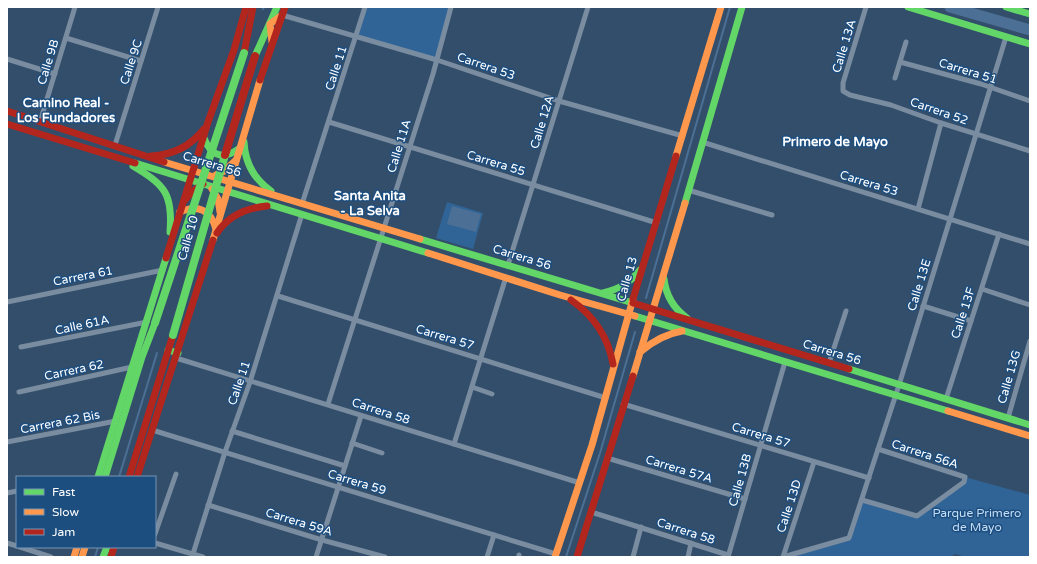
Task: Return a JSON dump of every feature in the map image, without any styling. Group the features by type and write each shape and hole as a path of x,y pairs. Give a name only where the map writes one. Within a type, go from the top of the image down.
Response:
{"street":[{"name":"Calle 9B","path":"40,122 75,7"},
{"name":"Calle 9C","path":"114,145 158,7"},
{"name":"Calle 10","path":"151,322 163,270 181,208 208,122 234,50 246,7"},
{"name":"Calle 10","path":"105,476 139,356 244,53 253,7"},
{"name":"Calle 10","path":"129,476 173,335 210,203 255,56 276,7"},
{"name":"Calle 11","path":"302,204 365,7"},
{"name":"Calle 11A","path":"328,404 437,60 451,7"},
{"name":"Calle 12A","path":"508,265 588,7"},
{"name":"Calle 13","path":"556,555 606,398 643,264 657,223 722,7"},
{"path":"577,557 666,268 742,7"},
{"name":"Calle 13A","path":"843,91 843,83 866,7"},
{"path":"908,7 1030,44"},
{"path":"1006,7 1030,14"},
{"path":"272,42 270,24 284,11"},
{"name":"Calle 10","path":"137,476 228,192 272,42 284,11"},
{"name":"Carrera 53","path":"284,11 356,37 437,60 559,101 683,136"},
{"name":"Calle 13E","path":"783,557 849,538 924,306 1006,37"},
{"path":"66,38 141,60"},
{"path":"895,78 906,42"},
{"path":"7,59 55,74"},
{"name":"Carrera 51","path":"900,62 991,88 1030,101"},
{"name":"Carrera 52","path":"843,91 850,95 891,105 941,123 1030,150"},
{"name":"Carrera 56","path":"7,111 193,171 228,192 381,238 560,295 650,320 1030,436"},
{"path":"141,154 159,156 181,150 195,140 208,122"},
{"name":"Carrera 55","path":"329,122 657,223"},
{"path":"918,209 941,123"},
{"name":"Carrera 56","path":"7,124 190,180"},
{"path":"245,134 245,158 250,169 263,186 290,200"},
{"path":"204,138 210,150 215,154 222,156 229,155 240,147"},
{"name":"Carrera 53","path":"702,142 1030,244"},
{"path":"201,147 202,164 218,199 220,216"},
{"path":"181,208 193,191 224,171 238,157"},
{"path":"120,159 152,177 166,192 172,212 169,248"},
{"path":"190,180 208,180"},
{"name":"Carrera 56","path":"208,180 230,182 601,293 1030,425"},
{"path":"688,190 772,215"},
{"path":"213,240 218,230 235,214 256,206 279,207"},
{"path":"181,208 201,209 210,214 216,229"},
{"name":"Calle 11","path":"193,556 225,452 278,296 302,214"},
{"name":"Calle 13F","path":"946,399 999,234"},
{"path":"601,293 615,290 628,283 643,264"},
{"path":"666,268 664,284 668,297 678,312 694,322"},
{"name":"Carrera 61","path":"7,302 163,270"},
{"path":"454,444 506,277"},
{"path":"982,289 1030,305"},
{"path":"560,295 584,309 599,326 609,345 614,368"},
{"name":"Carrera 57","path":"278,296 606,398"},
{"path":"924,306 971,321"},
{"path":"829,363 846,311"},
{"name":"Calle 61A","path":"20,348 151,322"},
{"path":"640,352 662,336 684,331"},
{"name":"Calle 13G","path":"1008,418 1030,341"},
{"path":"168,350 177,355"},
{"name":"Carrera 58","path":"177,355 250,382 328,404 361,416 580,483"},
{"name":"Calle 10","path":"98,476 132,367 139,356"},
{"name":"Calle 13B","path":"728,556 785,362"},
{"name":"Carrera 62","path":"19,392 132,367"},
{"path":"472,388 492,394"},
{"name":"Carrera 57","path":"623,404 869,478"},
{"path":"316,557 361,416"},
{"name":"Carrera 62 Bis","path":"7,442 116,421"},
{"name":"Carrera 59","path":"152,430 556,555"},
{"path":"232,431 345,466"},
{"path":"352,443 382,453"},
{"name":"Carrera 56A","path":"862,500 917,516 964,482 965,477 878,449"},
{"name":"Carrera 57A","path":"607,458 745,499"},
{"name":"Calle 13D","path":"783,557 814,462"},
{"path":"156,531 176,474"},
{"name":"Carrera 59A","path":"208,504 322,540 384,557"},
{"name":"Carrera 58","path":"591,512 728,556"},
{"path":"633,557 641,527"},
{"path":"487,557 494,535"},
{"path":"156,543 193,556 203,557"},
{"path":"688,557 691,543"},
{"path":"23,548 51,557"}],"green space":[{"path":"365,7 451,7 437,60 356,37"},
{"path":"447,202 483,213 473,249 436,238"},
{"name":"Parque Primero de Mayo","path":"965,477 1030,495 1030,557 968,557 954,554 953,557 783,557 849,538 862,500 917,516 964,482"}],"shaded area":[{"path":"452,206 481,214 476,232 447,224"}],"waterway":[{"path":"646,298 730,7"},
{"path":"950,7 1030,30"},
{"path":"566,557 600,453 635,332"},
{"path":"119,476 157,353"},
{"path":"95,557 98,548"}],"traffic: fast":[{"path":"255,56 277,7"},
{"path":"685,203 742,7"},
{"path":"908,7 1030,44"},
{"path":"1006,7 1030,14"},
{"path":"155,323 244,53"},
{"path":"204,138 210,149 219,155 229,154 240,148"},
{"path":"244,142 248,164 255,176 271,191"},
{"path":"173,335 225,155"},
{"path":"135,163 428,253"},
{"path":"133,166 153,179 165,192 170,208 170,232"},
{"path":"420,239 633,303"},
{"path":"98,476 166,258"},
{"path":"603,293 624,285 640,270"},
{"path":"664,279 668,296 674,306 687,318"},
{"path":"635,316 948,411"},
{"path":"105,476 142,357 155,323"},
{"path":"168,350 178,353"},
{"path":"849,369 1030,425"},
{"path":"103,557 107,548"}],"traffic: slow":[{"path":"676,156 721,7"},
{"path":"272,42 270,24 282,15"},
{"path":"213,240 260,80"},
{"path":"216,175 224,171 236,160"},
{"path":"164,162 420,239"},
{"path":"212,189 218,199 220,212"},
{"path":"633,376 685,203"},
{"path":"180,212 193,209 203,210 211,217 216,229"},
{"path":"428,253 560,295 635,316"},
{"path":"555,557 592,445 633,299"},
{"path":"640,352 660,338 682,331"},
{"path":"948,411 1030,436"},
{"path":"74,557 77,548"},
{"path":"82,557 85,548"}],"traffic: jam":[{"path":"166,258 208,122 234,50 246,7"},
{"path":"244,53 253,7"},
{"path":"260,80 285,7"},
{"path":"225,155 255,56"},
{"path":"7,111 164,162"},
{"path":"7,124 135,163"},
{"path":"151,156 167,154 180,149 193,141 204,129"},
{"path":"633,299 676,156"},
{"path":"185,200 193,191 203,184"},
{"path":"217,233 227,221 233,217 245,211 267,206"},
{"path":"137,476 213,240"},
{"path":"571,300 587,313 599,328 608,344 613,364"},
{"path":"633,303 849,369"},
{"path":"129,476 173,335"},
{"path":"577,557 633,376"},
{"path":"111,557 114,548"}],"district":[{"name":"Camino Real - Los Fundadores","path":"66,110"},
{"name":"Primero de Mayo","path":"835,142"},
{"name":"Santa Anita - La Selva","path":"370,204"}]}
